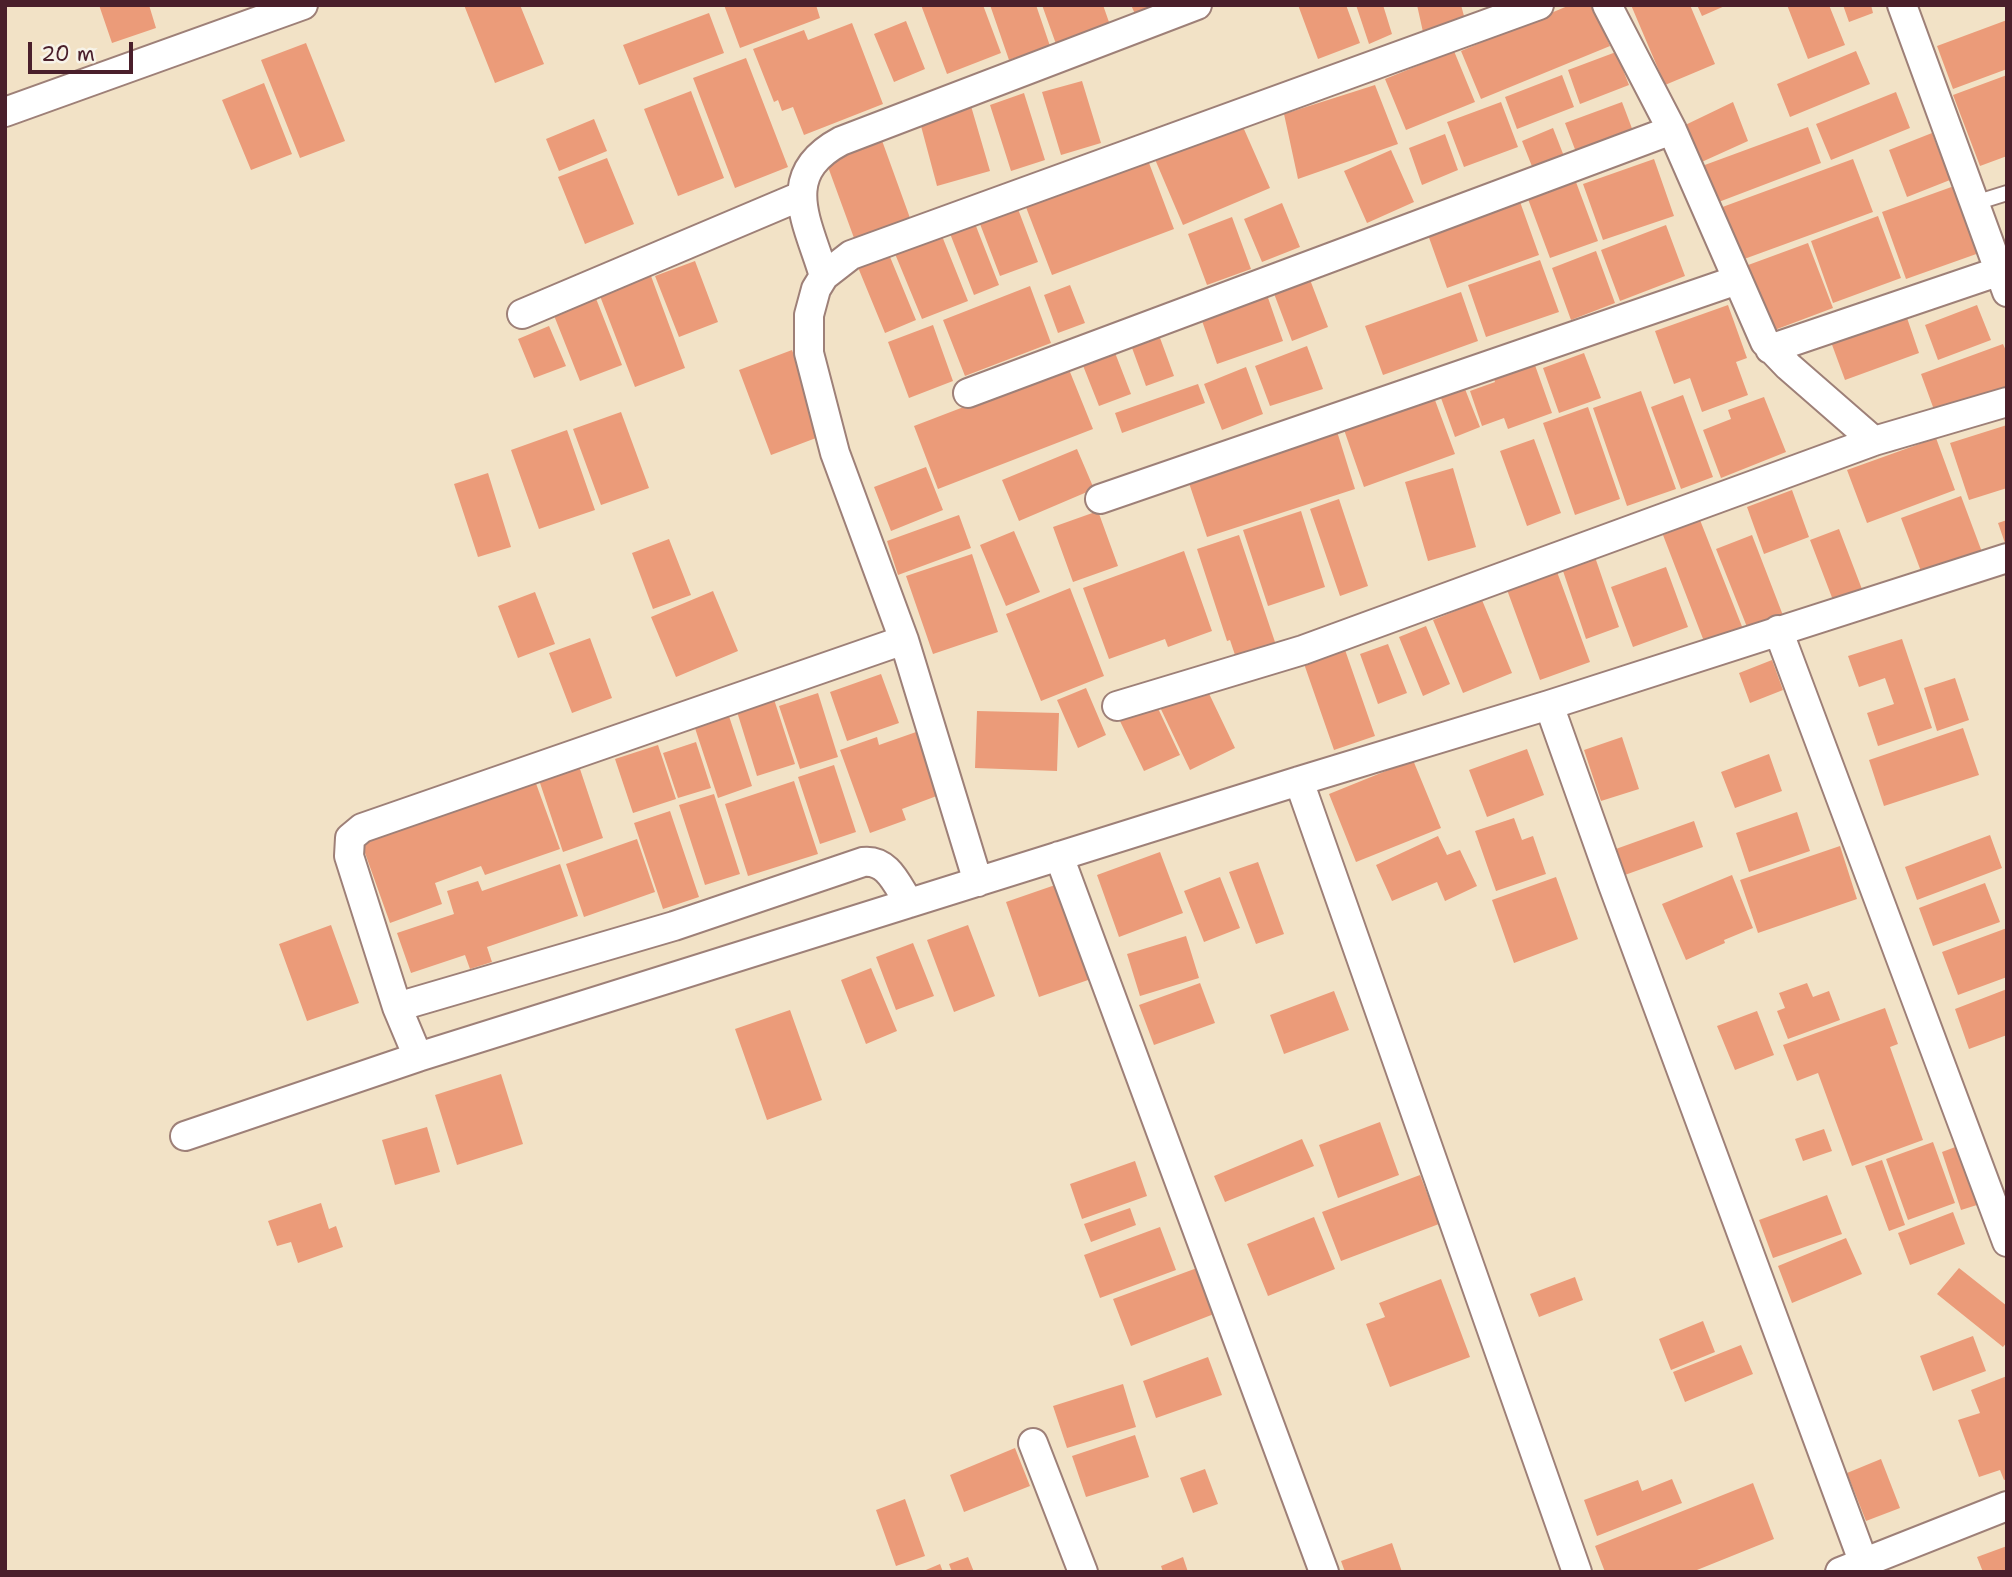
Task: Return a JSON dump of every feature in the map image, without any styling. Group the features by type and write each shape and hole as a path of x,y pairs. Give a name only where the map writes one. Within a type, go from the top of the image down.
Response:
{"street":[{"path":"5,112 303,5"},
{"path":"824,276 801,196 807,169 827,148 1197,5"},
{"path":"978,882 904,640 835,453 809,353 808,315 811,302 824,276 851,255 1539,5"},
{"path":"1607,5 1672,130 1770,349 1874,442"},
{"path":"1770,349 2003,281 1902,5"},
{"path":"968,393 1672,130"},
{"path":"522,314 801,196"},
{"path":"1100,499 1737,280"},
{"path":"1117,706 1303,650 1874,442 2007,402"},
{"path":"185,1136 418,1057 1549,705 2007,558"},
{"path":"1779,630 2007,1242"},
{"path":"418,1057 397,1007 349,856 350,838 362,828 904,640"},
{"path":"1549,705 1852,1567 2007,1506"},
{"path":"1299,781 1577,1572"},
{"path":"1059,856 1324,1572"},
{"path":"397,1007 674,926 863,862 872,861 884,866 909,904"},
{"path":"1033,1443 1083,1572"}],"lane":[{"path":"1975,203 2007,193"}],"building":[{"path":"99,5 149,5 156,28 112,43"},
{"path":"464,5 520,5 544,64 495,83"},
{"path":"724,5 816,5 820,18 740,48"},
{"path":"921,5 983,5 1001,53 947,74"},
{"path":"990,5 1036,5 1050,46 1009,60"},
{"path":"1042,5 1103,5 1110,25 1056,44"},
{"path":"1131,5 1157,5 1135,14"},
{"path":"1298,5 1346,5 1360,43 1318,59"},
{"path":"1356,5 1383,5 1392,34 1369,44"},
{"path":"1417,5 1461,5 1464,16 1423,32"},
{"path":"1570,5 1593,5 1610,46 1481,99 1461,51"},
{"path":"1631,5 1690,5 1715,64 1665,85"},
{"path":"1697,5 1727,5 1702,16"},
{"path":"1787,5 1829,5 1845,45 1808,59"},
{"path":"1843,5 1871,5 1873,13 1849,22"},
{"path":"709,13 724,53 639,85 623,45"},
{"path":"2007,20 2007,69 1953,89 1937,46"},
{"path":"906,21 925,69 894,82 874,34"},
{"path":"852,23 883,104 804,135 793,107 782,111 778,100 774,102 753,49 804,30 808,40"},
{"path":"306,43 345,141 300,158 261,60"},
{"path":"1454,51 1475,102 1406,130 1385,79"},
{"path":"1856,51 1870,84 1790,117 1777,84"},
{"path":"1616,52 1629,85 1580,104 1568,70"},
{"path":"746,58 788,167 735,188 693,78"},
{"path":"1562,75 1574,107 1517,129 1505,97"},
{"path":"2007,75 2007,156 1980,166 1953,95"},
{"path":"1082,81 1101,143 1061,155 1042,92"},
{"path":"264,83 292,154 251,170 222,100"},
{"path":"1375,85 1398,144 1298,179 1284,114"},
{"path":"691,91 724,178 678,196 644,109"},
{"path":"1896,92 1910,128 1831,160 1816,124"},
{"path":"1024,93 1045,160 1011,171 990,105"},
{"path":"1501,102 1518,147 1464,167 1447,122"},
{"path":"1622,102 1636,139 1579,160 1565,123"},
{"path":"1733,102 1748,141 1695,165 1679,128"},
{"path":"971,106 990,171 937,186 921,126"},
{"path":"594,119 607,151 559,171 546,139"},
{"path":"1240,120 1270,188 1183,225 1154,157"},
{"path":"1808,127 1821,163 1716,203 1702,166"},
{"path":"1553,128 1567,164 1535,174 1522,141"},
{"path":"1932,133 1950,180 1907,197 1889,150"},
{"path":"1445,134 1458,170 1422,185 1409,148"},
{"path":"880,135 910,218 854,238 824,156"},
{"path":"1391,150 1414,202 1367,223 1344,171"},
{"path":"1146,155 1174,229 1052,275 1024,202"},
{"path":"607,158 634,224 585,244 558,177"},
{"path":"1654,159 1674,216 1603,240 1583,184"},
{"path":"1853,159 1873,212 1736,262 1717,209"},
{"path":"1573,174 1598,241 1550,258 1525,191"},
{"path":"1957,185 1982,252 1906,279 1882,212"},
{"path":"1519,199 1539,255 1447,288 1427,232"},
{"path":"1282,203 1300,247 1262,262 1244,219"},
{"path":"1018,209 1038,262 1000,276 980,224"},
{"path":"1878,216 1901,278 1833,303 1811,241"},
{"path":"1232,217 1251,269 1207,285 1188,234"},
{"path":"974,221 999,285 974,295 949,231"},
{"path":"1666,225 1685,276 1620,301 1601,250"},
{"path":"940,231 968,301 922,319 893,249"},
{"path":"1808,243 1833,308 1764,334 1740,268"},
{"path":"1596,251 1615,303 1571,320 1552,268"},
{"path":"888,252 916,320 885,333 857,265"},
{"path":"1540,260 1559,312 1486,337 1468,285"},
{"path":"695,261 718,322 679,337 655,276"},
{"path":"651,276 685,368 635,387 600,296"},
{"path":"1309,277 1328,327 1292,341 1273,291"},
{"path":"1070,285 1085,323 1058,333 1044,295"},
{"path":"1030,286 1051,343 965,376 943,320"},
{"path":"1266,292 1283,341 1217,364 1200,315"},
{"path":"1461,292 1478,341 1383,375 1365,326"},
{"path":"595,296 622,365 580,381 553,313"},
{"path":"1728,305 1747,358 1736,362 1748,395 1702,412 1690,378 1674,384 1655,331"},
{"path":"1977,305 1991,340 1938,360 1925,325"},
{"path":"1906,315 1919,353 1845,380 1831,342"},
{"path":"933,325 953,381 909,398 888,342"},
{"path":"549,326 566,366 534,378 518,339"},
{"path":"1156,327 1174,376 1146,386 1128,337"},
{"path":"2003,344 2007,353 2007,392 1937,418 1921,374"},
{"path":"1112,345 1131,394 1099,406 1080,358"},
{"path":"1307,346 1323,389 1270,406 1255,366"},
{"path":"792,350 824,435 771,455 739,370"},
{"path":"1584,353 1601,398 1559,413 1543,368"},
{"path":"1531,354 1552,413 1508,429 1504,418 1482,426 1470,391 1495,382 1491,369"},
{"path":"1068,367 1093,429 938,489 914,426"},
{"path":"1246,367 1263,414 1222,430 1204,384"},
{"path":"1198,384 1205,403 1122,433 1115,413"},
{"path":"1465,389 1480,427 1455,437 1441,398"},
{"path":"1641,391 1676,489 1627,506 1593,408"},
{"path":"1432,392 1455,454 1364,487 1342,424"},
{"path":"1683,395 1713,477 1681,489 1651,407"},
{"path":"1764,397 1786,452 1721,478 1703,430 1731,419 1728,410"},
{"path":"1588,407 1620,499 1575,515 1543,423"},
{"path":"621,412 649,488 601,505 573,429"},
{"path":"1335,425 1355,489 1207,537 1186,474"},
{"path":"2007,425 2007,488 1969,500 1950,443"},
{"path":"567,430 595,510 539,529 511,450"},
{"path":"1936,438 1955,490 1867,523 1847,470"},
{"path":"1534,439 1561,513 1527,526 1500,451"},
{"path":"1077,449 1094,489 1019,521 1002,480"},
{"path":"926,467 943,510 891,531 874,487"},
{"path":"1453,468 1476,547 1428,561 1405,482"},
{"path":"488,473 511,547 478,557 454,484"},
{"path":"1792,490 1809,537 1764,554 1747,507"},
{"path":"1961,496 1985,560 1925,582 1901,518"},
{"path":"1339,499 1368,586 1340,596 1310,509"},
{"path":"1098,511 1118,566 1073,582 1053,527"},
{"path":"1301,511 1325,587 1268,606 1243,530"},
{"path":"959,515 971,548 898,575 887,541"},
{"path":"1700,520 1743,629 1705,644 1663,535"},
{"path":"2007,520 2007,546 2006,546 1998,523"},
{"path":"1839,529 1865,597 1836,608 1810,540"},
{"path":"1014,531 1040,592 1006,606 980,545"},
{"path":"1239,535 1277,648 1237,661 1230,640 1227,641 1197,549"},
{"path":"1752,535 1784,618 1749,632 1716,549"},
{"path":"669,539 691,595 653,609 632,553"},
{"path":"1184,551 1212,631 1168,647 1165,639 1109,659 1083,588"},
{"path":"972,554 998,632 933,654 906,576"},
{"path":"1595,557 1619,627 1586,639 1562,568"},
{"path":"1666,567 1688,627 1633,647 1611,587"},
{"path":"1556,569 1590,662 1540,680 1506,587"},
{"path":"1070,588 1104,676 1041,701 1006,614"},
{"path":"713,591 738,651 676,677 651,617"},
{"path":"535,592 555,644 518,658 498,606"},
{"path":"1482,600 1512,673 1463,693 1433,620"},
{"path":"1426,626 1450,684 1423,696 1399,637"},
{"path":"590,638 612,698 572,713 549,653"},
{"path":"1902,639 1932,728 1878,746 1867,713 1894,704 1885,678 1859,687 1848,656"},
{"path":"1343,644 1375,736 1334,750 1302,658"},
{"path":"1388,644 1407,693 1378,704 1360,654"},
{"path":"1772,660 1783,690 1750,703 1739,673"},
{"path":"881,674 899,723 847,741 830,692"},
{"path":"1955,678 1969,720 1937,731 1924,688"},
{"path":"1203,681 1235,748 1190,770 1158,703"},
{"path":"1086,688 1106,735 1078,748 1057,700"},
{"path":"771,690 795,764 757,776 734,702"},
{"path":"818,693 838,757 800,769 779,706"},
{"path":"1155,702 1180,755 1144,771 1119,719"},
{"path":"727,710 752,786 718,798 693,722"},
{"path":"977,711 1059,713 1057,771 975,768"},
{"path":"1963,728 1979,775 1884,806 1869,760"},
{"path":"919,731 942,794 902,809 906,820 870,833 840,750 877,737 879,745"},
{"path":"1622,737 1639,789 1601,801 1584,750"},
{"path":"696,742 711,788 678,798 663,753"},
{"path":"658,745 676,799 633,813 615,759"},
{"path":"1527,749 1544,795 1487,817 1469,770"},
{"path":"1769,754 1782,791 1735,808 1721,772"},
{"path":"1413,760 1441,828 1356,862 1329,794"},
{"path":"578,763 603,838 563,852 538,777"},
{"path":"834,765 856,832 820,844 798,777"},
{"path":"534,778 560,849 485,875 481,866 435,883 442,904 390,923 360,839"},
{"path":"794,781 818,854 748,876 725,804"},
{"path":"714,794 740,874 705,885 679,805"},
{"path":"670,811 699,897 663,909 634,823"},
{"path":"1797,812 1810,851 1749,872 1736,833"},
{"path":"1514,818 1522,840 1533,836 1546,874 1496,891 1475,831"},
{"path":"1694,821 1703,847 1622,876 1613,850"},
{"path":"1990,835 2002,868 1917,900 1905,867"},
{"path":"1438,836 1447,855 1460,850 1477,886 1445,901 1437,882 1392,901 1376,865"},
{"path":"637,839 655,892 584,917 566,864"},
{"path":"1840,846 1857,899 1758,933 1740,880"},
{"path":"1160,852 1183,913 1119,937 1097,875"},
{"path":"1258,862 1284,934 1256,944 1229,872"},
{"path":"560,864 578,916 487,947 492,962 470,969 465,955 411,973 397,933 454,914 447,891 478,881 482,891"},
{"path":"1732,875 1753,928 1686,960 1662,904"},
{"path":"1220,877 1240,928 1204,942 1184,891"},
{"path":"1556,877 1578,939 1514,963 1492,900"},
{"path":"1985,883 2000,922 1933,946 1919,908"},
{"path":"1058,884 1091,979 1039,997 1006,902"},
{"path":"331,925 359,1003 307,1021 279,944"},
{"path":"968,925 995,996 954,1012 927,940"},
{"path":"2007,928 2007,977 1958,995 1942,952"},
{"path":"1186,936 1199,978 1140,996 1127,954"},
{"path":"913,943 934,996 896,1010 876,957"},
{"path":"871,968 897,1031 866,1044 841,980"},
{"path":"1200,983 1215,1023 1154,1045 1139,1005"},
{"path":"1807,983 1813,997 1829,991 1840,1020 1788,1039 1777,1011 1785,1008 1779,993"},
{"path":"2007,989 2007,1035 1969,1049 1955,1009"},
{"path":"1334,991 1349,1030 1284,1054 1270,1015"},
{"path":"1885,1008 1898,1044 1890,1047 1923,1140 1852,1166 1818,1073 1797,1081 1783,1045"},
{"path":"790,1010 822,1100 767,1120 735,1029"},
{"path":"1757,1011 1774,1055 1735,1070 1717,1026"},
{"path":"501,1074 523,1144 457,1165 435,1095"},
{"path":"1380,1122 1399,1175 1338,1198 1319,1145"},
{"path":"427,1127 440,1172 395,1185 382,1140"},
{"path":"1824,1129 1832,1151 1803,1161 1795,1139"},
{"path":"1302,1139 1314,1166 1225,1202 1214,1176"},
{"path":"1933,1142 1955,1203 1908,1220 1886,1159"},
{"path":"1958,1146 1977,1205 1961,1210 1942,1152"},
{"path":"1882,1160 1905,1225 1889,1231 1865,1166"},
{"path":"1135,1161 1147,1196 1082,1219 1070,1184"},
{"path":"1420,1175 1439,1224 1341,1261 1322,1212"},
{"path":"1827,1195 1842,1234 1773,1258 1759,1220"},
{"path":"321,1203 329,1229 336,1226 343,1247 298,1263 291,1242 277,1246 268,1221"},
{"path":"1130,1208 1136,1225 1091,1242 1084,1224"},
{"path":"1953,1212 1965,1244 1910,1265 1898,1233"},
{"path":"1314,1217 1335,1269 1268,1296 1247,1244"},
{"path":"1160,1227 1176,1270 1100,1298 1084,1255"},
{"path":"1846,1238 1862,1274 1792,1303 1778,1266"},
{"path":"1197,1268 1214,1314 1131,1346 1113,1299"},
{"path":"1959,1268 2007,1306 2007,1342 2003,1347 1937,1294"},
{"path":"1575,1277 1583,1300 1539,1317 1530,1294"},
{"path":"1441,1279 1470,1357 1390,1387 1366,1324 1385,1317 1379,1303"},
{"path":"1703,1321 1715,1352 1671,1370 1659,1339"},
{"path":"1973,1336 1986,1371 1933,1391 1920,1356"},
{"path":"1741,1345 1753,1374 1685,1402 1673,1372"},
{"path":"1208,1357 1222,1395 1156,1418 1143,1381"},
{"path":"2007,1376 2007,1479 2004,1480 2000,1470 1979,1477 1958,1420 1980,1413 1971,1390"},
{"path":"1123,1384 1136,1427 1067,1448 1053,1406"},
{"path":"1135,1435 1149,1477 1086,1497 1072,1456"},
{"path":"1015,1448 1030,1486 964,1512 950,1475"},
{"path":"1881,1459 1900,1508 1866,1521 1847,1473"},
{"path":"1205,1469 1218,1504 1193,1513 1180,1478"},
{"path":"1672,1479 1682,1503 1597,1536 1584,1500 1638,1480 1642,1491"},
{"path":"1753,1483 1774,1539 1692,1572 1605,1572 1595,1546"},
{"path":"905,1499 925,1556 896,1566 876,1510"},
{"path":"1392,1543 1402,1572 1345,1572 1341,1561"},
{"path":"2007,1546 2007,1572 1983,1572 1977,1557"},
{"path":"968,1557 974,1572 952,1572 949,1564"},
{"path":"1183,1557 1188,1572 1163,1572 1161,1566"},
{"path":"940,1564 943,1572 921,1572"}]}
